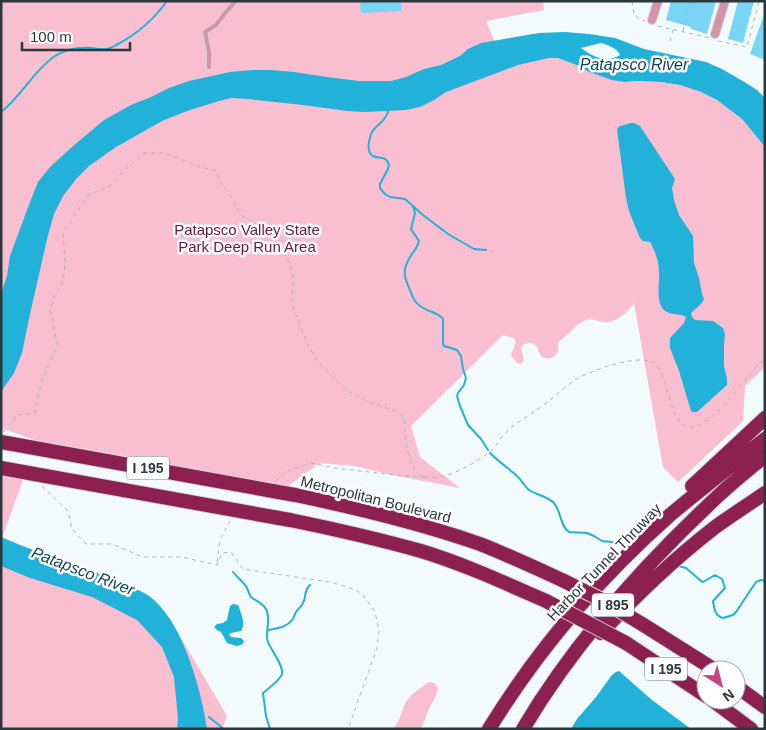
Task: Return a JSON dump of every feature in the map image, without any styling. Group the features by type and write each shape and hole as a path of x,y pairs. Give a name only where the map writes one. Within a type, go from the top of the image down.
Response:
{"highway":[{"path":"649,535 665,512 765,418"},
{"name":"Harbor Tunnel Thruway","path":"489,729 519,682 548,644 601,583 649,535 688,500 765,439"},
{"name":"Metropolitan Boulevard","path":"1,442 295,495 377,513 434,529 489,548 564,581 600,599 699,660"},
{"name":"I 895","path":"523,729 541,698 566,662 619,597 719,495 765,456"},
{"name":"I 195","path":"1,468 290,520 370,537 422,552 469,568 546,601 584,620 626,643 696,689"},
{"path":"523,729 587,647 631,601 666,568 715,527 765,493"},
{"path":"746,693 765,707"},
{"path":"725,710 751,729"}],"street":[{"path":"652,23 658,1"},
{"path":"715,34 725,1"}],"lane":[{"path":"209,67 209,52 205,32 216,25 236,1"}],"path":[{"path":"632,1 634,16 638,19 673,30 747,47 758,1"},
{"path":"683,32 691,1"},
{"path":"670,42 673,30"},
{"path":"2,433 16,416 35,413 43,378 53,354 56,343 50,310 54,296 61,286 64,274 63,233 88,196 110,186 144,153 164,153 216,171 217,176 240,214 257,224 288,260 293,278 292,303 312,353 327,372 346,390 368,402 393,410 404,418 405,438 409,454 414,469 422,476 437,477 447,475 469,466 492,450 514,425 535,412 578,378 596,369 639,360 653,362 658,366 663,376 678,420 684,425 694,427 704,422 721,408 765,358"},
{"path":"39,482 68,511 72,529 86,544 112,544 142,556 181,557 216,565 222,553 231,552 243,569 328,582 356,590 363,595 375,612 379,631 377,648 348,729"}],"green space":[{"name":"Patapsco Valley State Park Deep Run Area","path":"1,1 543,1 544,10 486,21 506,69 531,61 558,58 600,76 624,82 661,82 680,85 717,100 742,119 765,147 765,367 745,386 743,421 678,482 663,467 634,303 624,314 611,322 590,319 582,322 558,342 557,353 551,358 543,358 535,345 528,343 523,345 521,349 523,360 521,364 517,363 511,356 515,344 514,338 503,335 411,426 420,457 460,488 355,466 320,463 288,486 34,440 1,428"},
{"path":"1,476 23,480 2,538 42,554 105,575 153,599 170,619 227,716 222,729 1,729"},
{"path":"430,682 435,683 438,690 421,729 392,729 399,720 409,698"}],"water":[{"name":"Patapsco River","path":"565,32 615,38 644,49 706,62 722,69 757,90 765,98 765,147 742,119 717,100 701,92 680,85 661,82 624,82 612,80 558,58 549,58 518,65 446,92 420,107 406,110 347,111 231,98 187,111 162,121 116,147 89,166 63,196 54,214 48,235 22,353 14,373 1,392 1,294 7,276 10,256 30,202 38,182 50,167 104,120 131,105 169,88 189,81 230,72 271,70 359,81 391,81 441,65 481,43 539,33","holes":["601,43 615,49 620,55 615,58 604,59 594,56 581,48"]},
{"path":"631,123 640,126 675,179 672,188 674,200 679,215 693,236 694,263 704,299 691,313 692,317 695,320 713,321 723,328 725,334 724,366 727,385 697,412 691,411 670,348 670,338 684,323 686,317 666,312 661,306 659,268 654,249 650,242 643,241 640,238 626,198 617,129 620,126"},
{"name":"Patapsco River","path":"1,537 139,590 154,600 174,626 190,660 196,678 207,729 177,729 178,719 174,677 162,647 137,620 92,597 30,578 1,566"},
{"path":"233,604 238,605 243,622 241,631 229,634 231,637 241,638 244,641 243,644 237,646 227,643 221,632 214,627 227,620 230,606"},
{"path":"619,671 652,700 691,729 571,729 612,675"}],"building":[{"path":"360,1 401,1 401,11 361,13"},
{"path":"671,1 716,1 707,34 666,20"},
{"path":"738,1 754,1 743,43 728,39"},
{"path":"765,15 765,60 750,54"}],"waterway":[{"path":"1,112 15,99 40,69 55,56 77,48 107,49 112,47 145,26 167,1"},
{"path":"389,109 385,118 371,134 369,143 369,152 373,156 384,158 389,165 380,188 390,197 405,199 448,234 474,249 486,250"},
{"path":"413,206 415,213 411,229 419,241 406,264 406,280 417,303 443,319 444,346 457,350 461,356 466,378 457,396 468,425 488,450"},
{"path":"490,453 519,478 529,490 553,502 564,526 569,532 587,533 602,541 618,544"},
{"path":"678,566 686,568 703,582 715,575 722,579 725,588 713,601 714,609 723,618 736,612 756,582 765,581"},
{"path":"233,572 246,586 251,597 265,607 268,613 267,638 282,671 279,679 263,693 270,729"},
{"path":"268,630 282,627 293,619 310,585"},
{"path":"209,717 224,729"}]}
